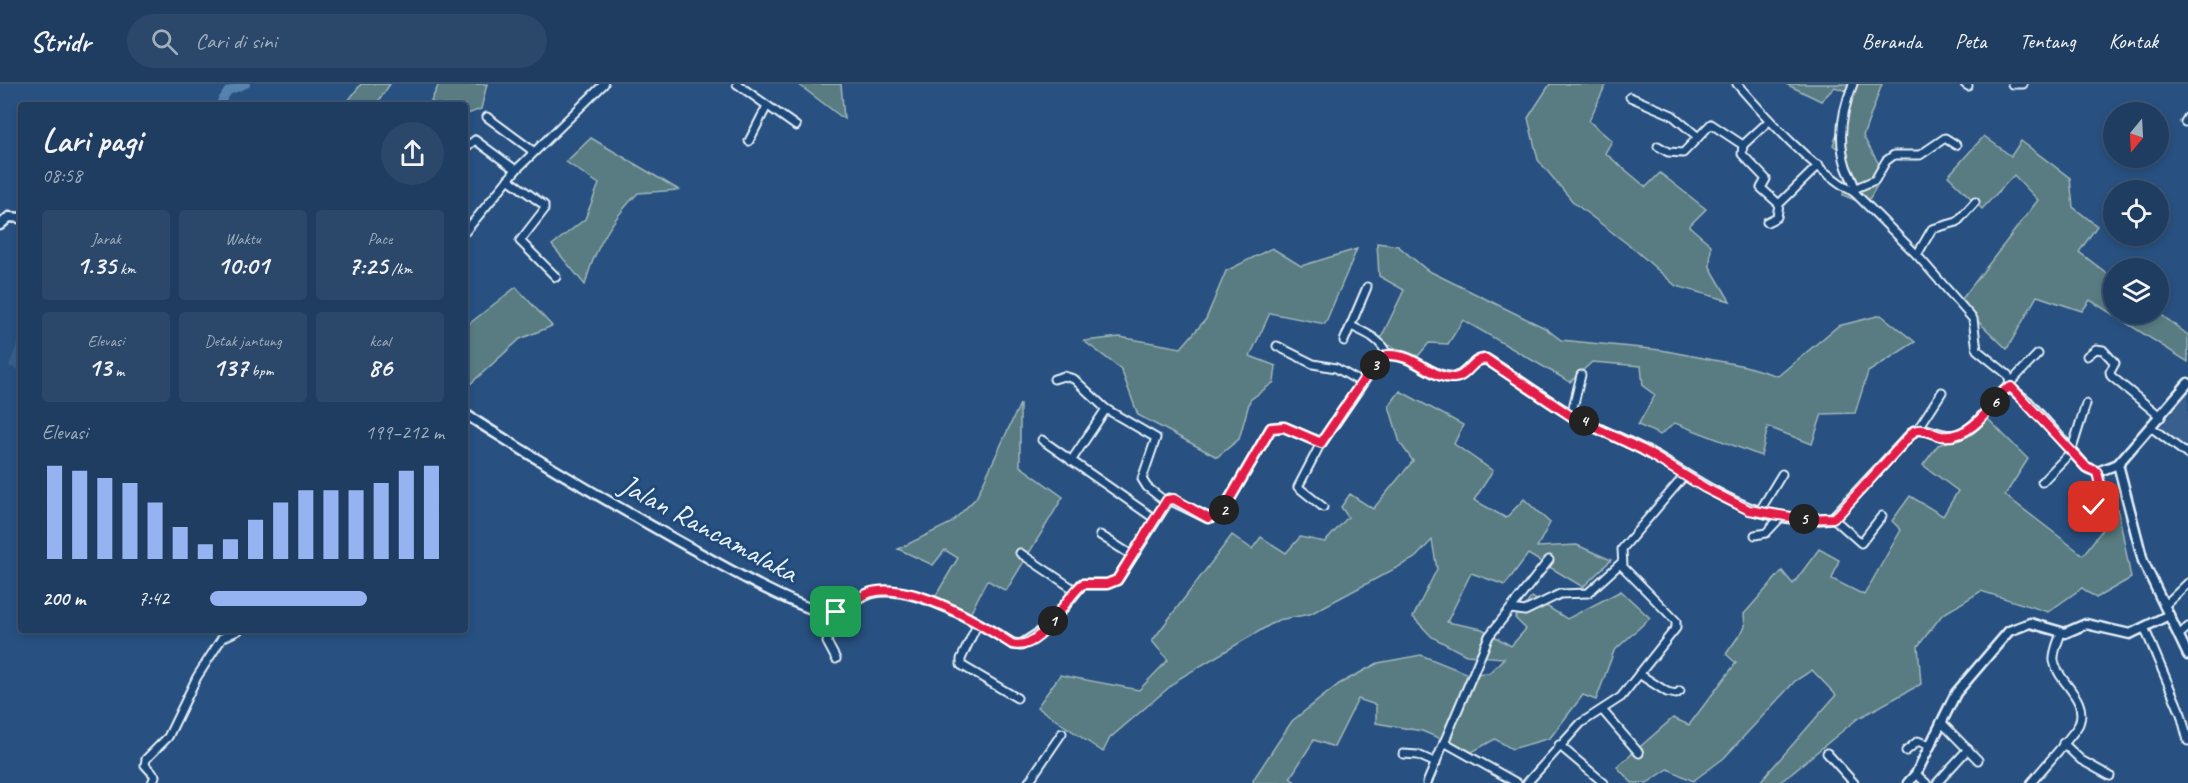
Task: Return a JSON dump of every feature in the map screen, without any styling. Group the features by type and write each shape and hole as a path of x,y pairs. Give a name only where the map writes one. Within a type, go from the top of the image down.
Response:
{"street":[{"path":"468,228 516,170 571,119 604,84"},
{"path":"737,84 796,126"},
{"path":"1737,84 1769,121 1819,165 1855,190 1917,255 1972,319 1977,350 2008,375 2011,385 2086,467 2099,472 2116,465 2152,428 2188,383"},
{"path":"1853,84 1840,130 1846,167 1855,190"},
{"path":"2012,84 2023,84"},
{"path":"1630,98 1672,115 1698,137"},
{"path":"749,141 767,106"},
{"path":"487,117 533,152"},
{"path":"1769,121 1743,146 1742,154 1766,179 1761,188 1779,204"},
{"path":"1658,146 1668,152 1683,153 1711,124 1743,146"},
{"path":"1855,190 1875,180 1886,161 1894,155 1920,155 1945,138 1956,145"},
{"path":"468,146 475,140 516,170"},
{"path":"1767,222 1776,217 1779,204 1819,165"},
{"path":"508,179 544,205 544,210 520,241 556,277"},
{"path":"1917,255 1932,229 1957,222 1975,202"},
{"path":"0,225 9,217 18,218"},
{"path":"1344,341 1367,287"},
{"path":"1351,326 1376,339 1384,346 1387,355"},
{"path":"1277,346 1313,364 1336,368 1362,382"},
{"path":"2087,356 2096,349 2103,350 2115,363 2110,372 2111,376 2161,417"},
{"path":"1918,429 1945,436 1960,433 1974,425 2038,354"},
{"path":"1323,507 1298,487 1321,443 1372,367 1387,355 1414,360 1440,375 1453,378 1464,374 1477,360 1486,359 1571,416 1643,450 1728,501 1759,512 1781,517 1833,518 1861,543 1882,516"},
{"path":"1571,416 1581,375"},
{"path":"1054,379 1064,376 1074,379 1106,409 1156,438 1142,479 1147,487 1166,502"},
{"path":"1833,518 1918,429 1942,392"},
{"path":"2042,482 2071,452 2086,404"},
{"path":"1071,461 1106,409"},
{"name":"Jalan Rancamalaka","path":"468,416 555,471 710,558 816,610 827,613 836,612"},
{"path":"836,659 827,642 836,612 870,593 893,592 925,598 1012,644 1026,644 1052,622 1075,590 1083,584 1113,583 1120,577 1166,502 1174,499 1205,517 1217,518 1271,428 1284,427 1321,443"},
{"path":"2152,428 2188,455"},
{"path":"1041,440 1155,519"},
{"path":"2116,465 2143,561 2188,655"},
{"path":"2084,519 2102,493 2099,472"},
{"path":"1759,512 1782,474"},
{"path":"1511,609 1525,611 1560,594 1588,593 1621,563 1622,549 1685,475"},
{"path":"1755,535 1766,533 1781,517"},
{"path":"1100,535 1133,556"},
{"path":"1020,554 1075,590"},
{"path":"1427,783 1489,636 1549,560"},
{"path":"1527,783 1581,723 1603,711 1621,697 1676,628 1676,621 1621,563"},
{"path":"2164,606 2188,583"},
{"path":"1908,783 1916,774 1962,685 2009,631 2030,623 2061,633 2086,624 2126,634 2169,615"},
{"path":"977,624 961,659 961,665 1017,698"},
{"path":"2144,627 2181,714 2188,741"},
{"path":"2178,636 2188,627"},
{"path":"152,783 155,776 146,765 146,759 168,737 197,677 222,638 233,633"},
{"path":"2031,783 2079,725 2080,708 2075,693 2054,661 2061,633"},
{"path":"1639,674 1670,693 1680,692"},
{"path":"1603,711 1639,753"},
{"path":"1941,722 1978,760"},
{"path":"1028,783 1062,733"},
{"path":"1906,751 1917,741 1930,746"},
{"path":"1444,742 1517,783"},
{"path":"2063,743 2081,760 2110,776"},
{"path":"1559,745 1604,783"},
{"path":"1937,783 1968,749"},
{"path":"1827,753 1854,783"},
{"path":"1403,754 1418,755 1436,763"},
{"path":"1916,774 1926,783"}],"shaded area":[{"path":"18,342 18,370 9,366"},
{"path":"2188,393 2188,462 2154,434"}],"green space":[{"path":"361,84 390,84 378,102 347,102"},
{"path":"439,84 487,84 481,109 468,114 468,102 431,101"},
{"path":"798,84 841,84 844,119"},
{"path":"1550,84 1606,84 1589,121 1612,141 1605,153 1646,187 1660,173 1706,209 1689,226 1711,245 1710,267 1730,301 1676,286 1634,249 1574,203 1538,160 1528,118"},
{"path":"1786,84 1882,84 1863,136 1884,173 1866,205 1843,195 1848,158 1833,145 1852,93 1835,87 1821,101"},
{"path":"1984,136 2011,156 2021,141 2070,178 2073,207 2097,226 2079,252 2103,270 2103,308 2090,300 2082,311 2037,296 2007,349 1959,303 2038,200 2014,175 1982,209 1948,176"},
{"path":"591,138 679,190 638,193 605,235 593,259 585,285 552,245 585,219 599,184 566,162"},
{"path":"1377,243 1398,246 1427,270 1545,328 1561,340 1661,350 1745,366 1778,376 1838,326 1881,315 1915,342 1868,372 1855,413 1822,414 1812,444 1768,427 1761,456 1675,423 1660,435 1638,425 1655,395 1643,386 1641,366 1592,362 1570,382 1463,320 1448,344 1429,343 1418,356 1379,342 1404,290 1379,276"},
{"path":"1272,248 1301,266 1357,249 1325,324 1270,313 1250,356 1276,366 1274,382 1250,400 1239,439 1217,457 1138,415 1121,369 1084,341 1120,337 1181,348 1206,319 1226,271"},
{"path":"516,287 552,326 520,339 469,385 468,325"},
{"path":"2169,321 2188,335 2188,362 2128,324 2169,324"},
{"path":"1400,391 1463,425 1454,444 1493,471 1474,500 1506,518 1524,499 1550,523 1537,547 1577,545 1611,560 1583,587 1528,554 1505,585 1471,573 1447,622 1482,629 1511,646 1526,629 1515,618 1532,597 1567,619 1621,591 1650,618 1614,651 1596,700 1583,695 1550,738 1512,749 1495,739 1472,752 1422,731 1376,723 1376,705 1358,699 1334,747 1314,740 1290,778 1297,783 1254,783 1253,780 1292,721 1339,684 1378,663 1421,655 1468,674 1489,673 1504,658 1466,655 1432,637 1413,617 1437,569 1432,540 1415,558 1310,614 1278,620 1180,678 1110,738 1103,752 1037,707 1060,675 1139,690 1168,660 1152,641 1232,535 1252,549 1261,537 1286,553 1300,537 1325,542 1348,517 1341,507 1350,494 1373,509 1413,461 1400,443 1389,406"},
{"path":"1020,404 1020,466 1063,497 1006,591 987,580 968,618 932,602 958,558 945,550 933,565 898,549 951,523 976,498"},
{"path":"1987,418 2028,459 2005,495 2083,555 2118,509 2131,578 2096,598 2082,588 2048,612 1981,591 1942,615 1918,646 1921,684 1857,719 1779,783 1759,783 1836,695 1812,670 1795,681 1724,758 1693,781 1668,769 1647,783 1632,783 1617,767 1673,718 1689,725 1736,663 1726,654 1745,627 1744,614 1782,571 1793,584 1819,549 1839,560 1832,579 1864,595 1901,530 1892,521 1910,496 1943,516 1958,491 1923,465 1938,445 1963,437"}],"waterway":[{"path":"221,102 228,91 246,84"}],"route":[{"path":"836,612 858,598 875,592 907,594 925,598 1012,644 1026,644 1047,627 1067,604 1075,590 1083,584 1113,583 1120,577 1167,500 1174,499 1208,518 1217,518 1266,432 1271,428 1284,427 1321,443 1372,367 1387,355 1404,356 1440,375 1453,378 1464,374 1477,360 1486,359 1571,416 1643,450 1728,501 1749,510 1803,519 1833,518 1914,431 1922,429 1952,436 1969,429 1982,418 2005,390 2011,387 2028,402 2086,467 2097,472 2102,493 2094,507"}]}
